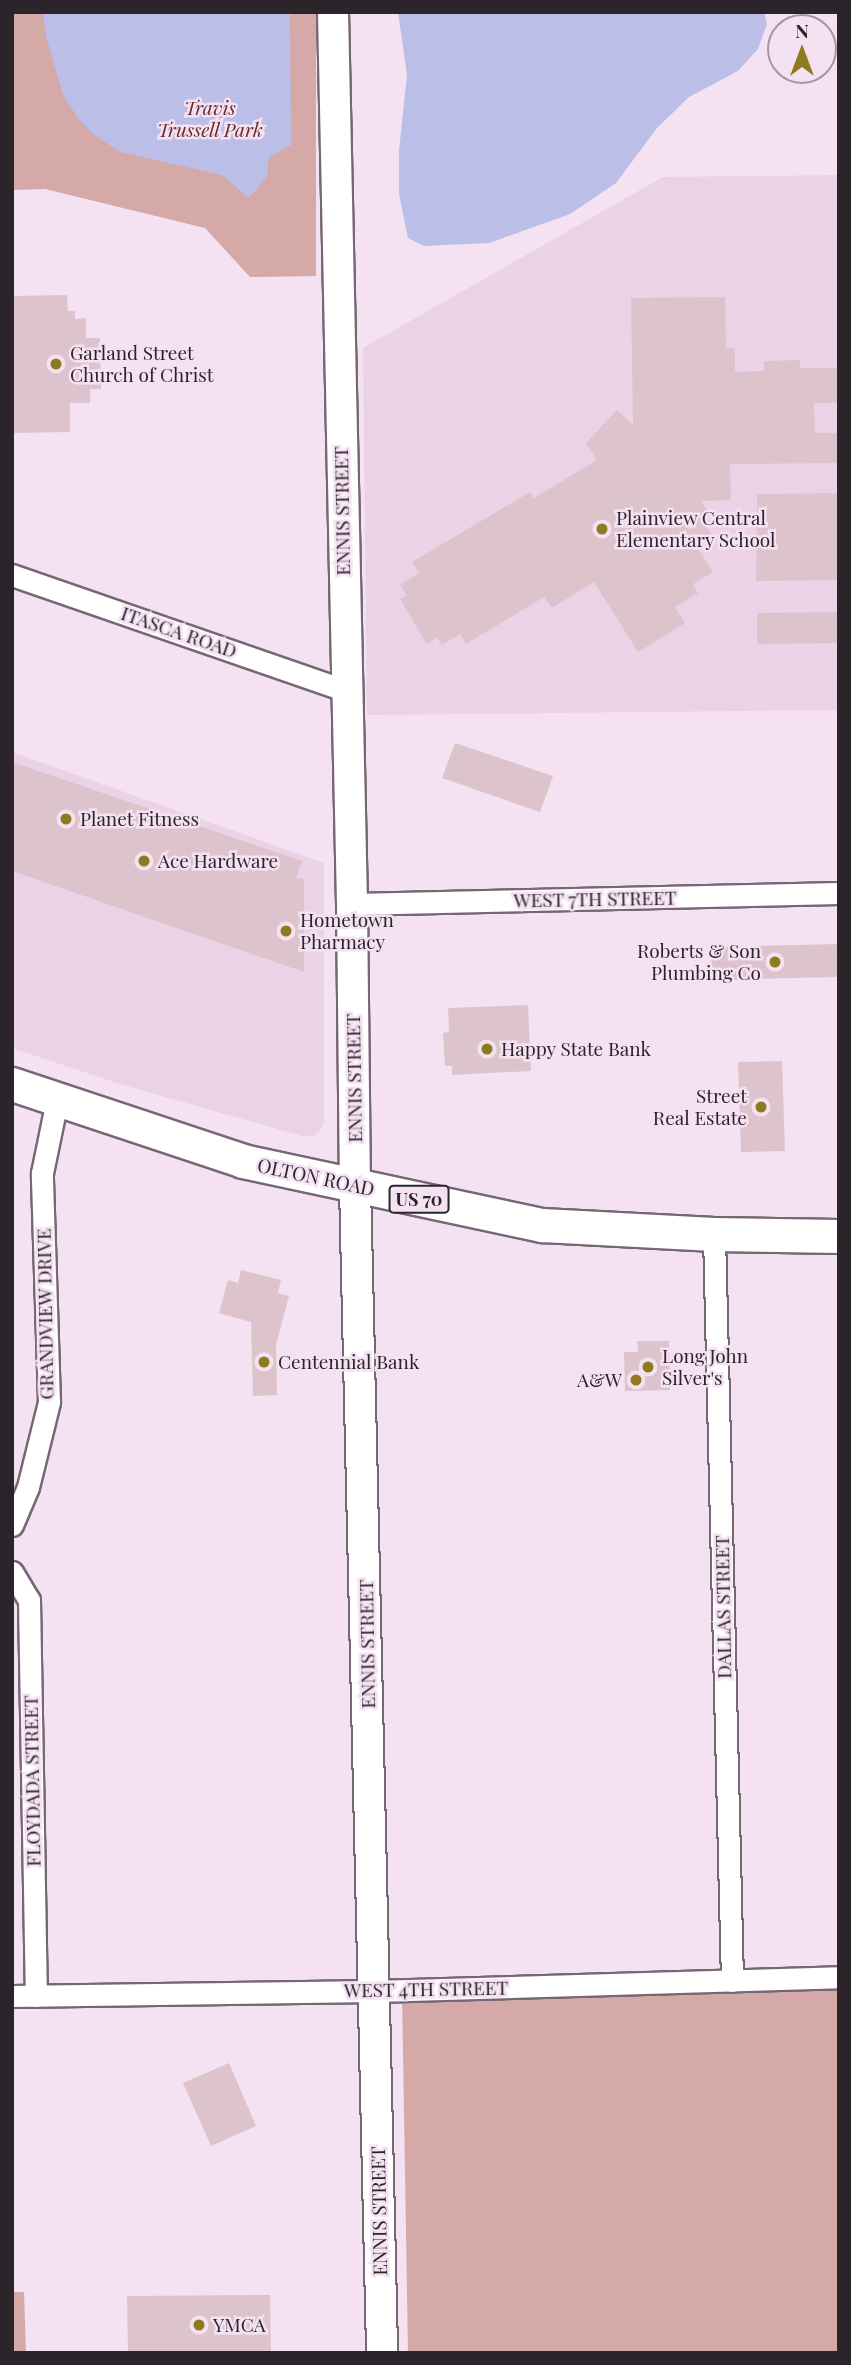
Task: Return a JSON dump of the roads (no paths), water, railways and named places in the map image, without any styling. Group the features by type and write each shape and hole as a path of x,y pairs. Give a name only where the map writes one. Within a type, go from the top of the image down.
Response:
{"main road":[{"name":"ENNIS STREET","path":"333,12 345,690 352,904 355,1186 382,2353"},
{"name":"OLTON ROAD","path":"12,1084 243,1161 542,1225 714,1234 839,1236"}],"street":[{"name":"ITASCA ROAD","path":"12,575 345,690"},
{"name":"WEST 7TH STREET","path":"352,904 839,893"},
{"name":"GRANDVIEW DRIVE","path":"12,1525 28,1487 49,1402 42,1173 57,1100"},
{"name":"DALLAS STREET","path":"714,1234 732,1981"},
{"name":"FLOYDADA STREET","path":"12,1572 29,1600 36,1996"},
{"name":"WEST 4TH STREET","path":"12,1996 374,1991 839,1977"}],"water":[{"path":"43,12 290,12 291,145 269,157 267,177 249,198 222,175 120,152 93,134 78,118 63,95 46,36"},
{"path":"398,12 764,12 767,24 758,49 738,71 689,97 657,128 616,183 570,214 489,243 424,246 408,238 399,194 399,150 407,75"}],"place":[{"name":"Garland Street Church of Christ","path":"56,364"},
{"name":"Plainview Central Elementary School","path":"602,529"},
{"name":"Planet Fitness","path":"66,819"},
{"name":"Ace Hardware","path":"144,861"},
{"name":"Hometown Pharmacy","path":"286,931"},
{"name":"Roberts & Son Plumbing Co","path":"775,962"},
{"name":"Happy State Bank","path":"487,1049"},
{"name":"Street Real Estate","path":"761,1107"},
{"name":"Centennial Bank","path":"264,1362"},
{"name":"Long John Silver's","path":"648,1367"},
{"name":"A&W","path":"636,1380"},
{"name":"YMCA","path":"199,2325"}],"park label":[{"name":"Travis Trussell Park","path":"210,119"}]}
